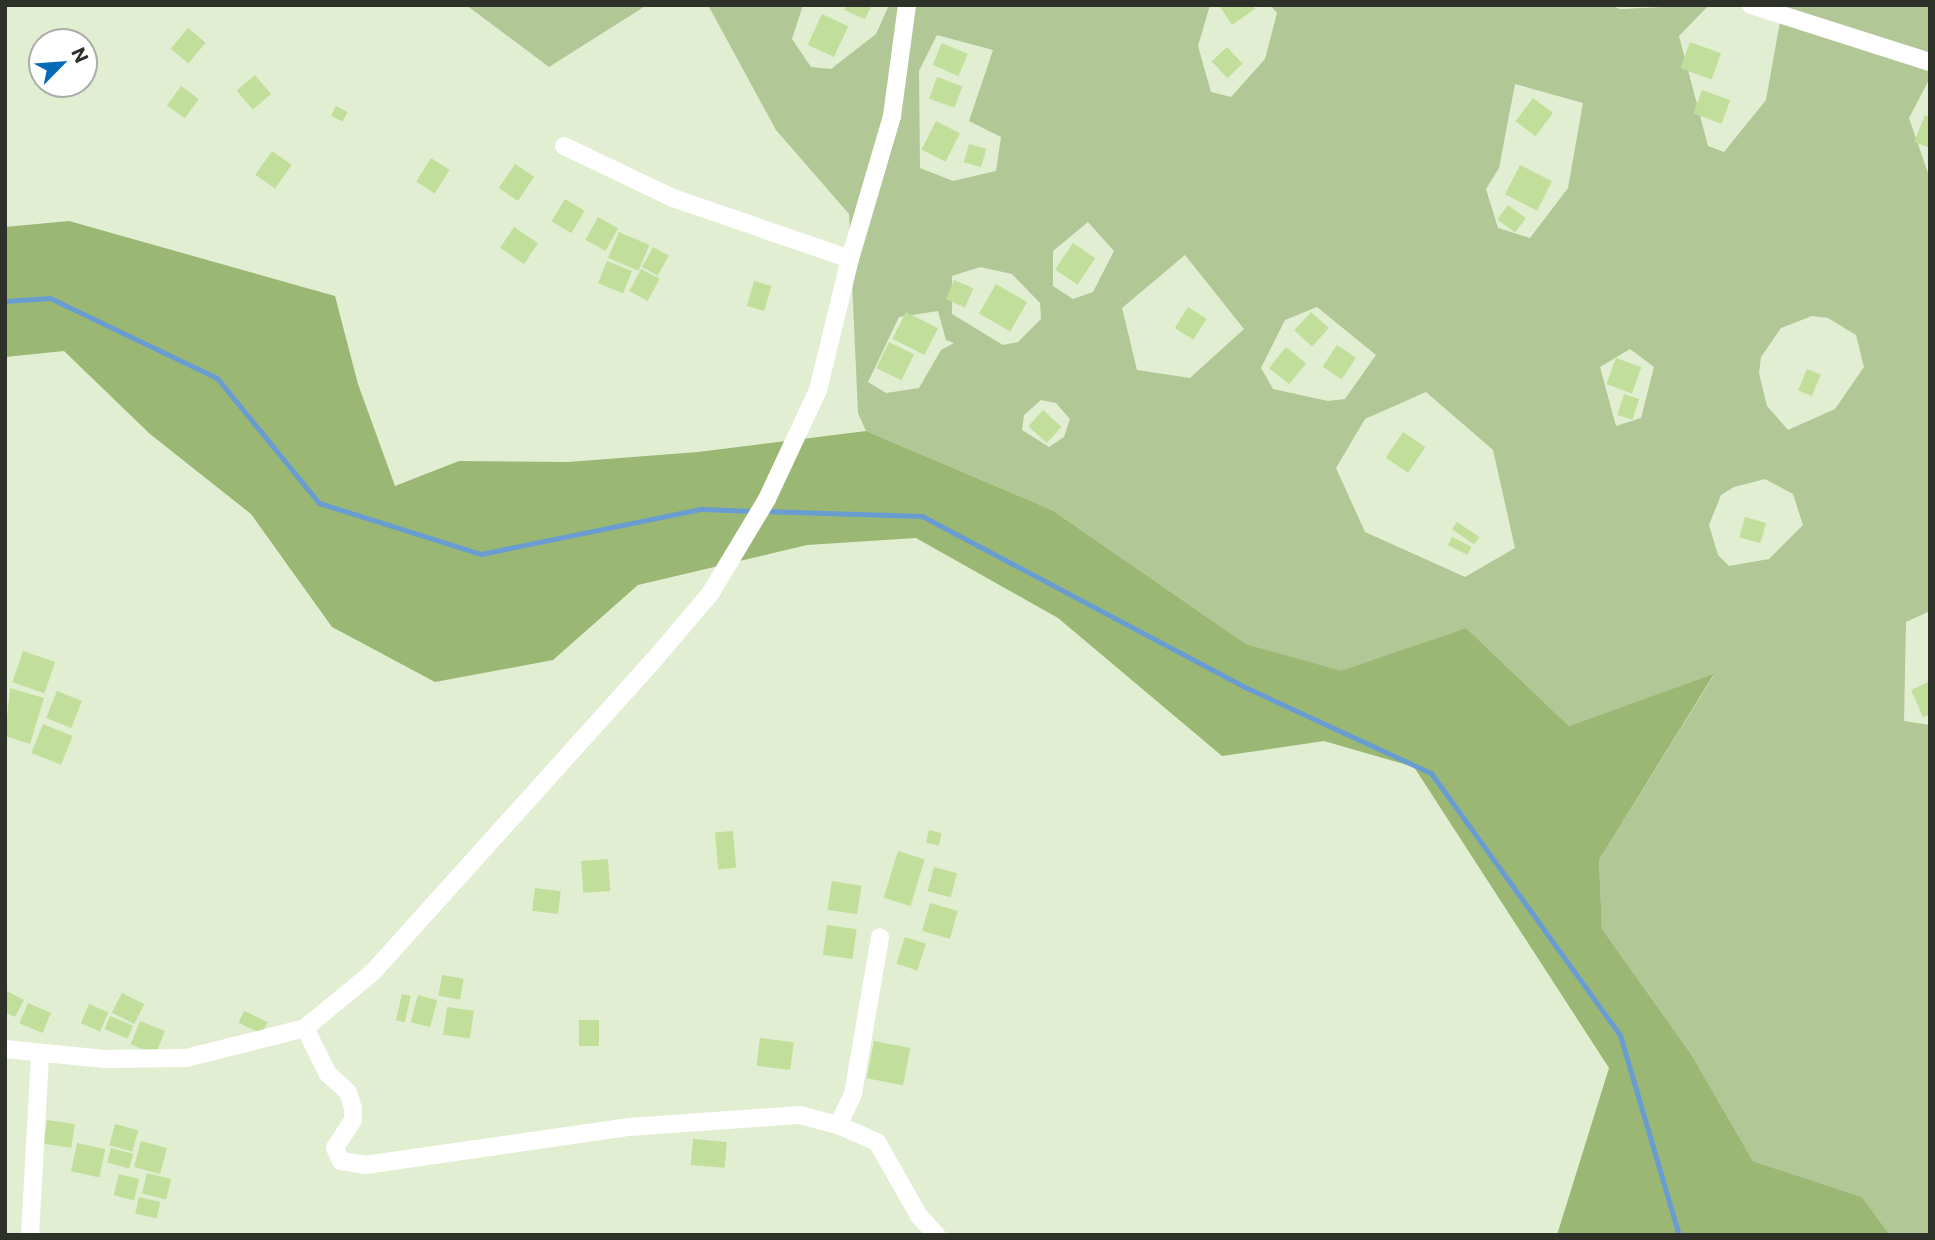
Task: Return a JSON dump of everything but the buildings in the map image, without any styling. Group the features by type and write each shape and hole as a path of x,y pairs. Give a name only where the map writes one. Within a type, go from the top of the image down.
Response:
{"street":[{"path":"5,1049 40,1054 186,1058 305,1028 372,972 710,594 767,499 818,390 850,259 892,116 907,5"},
{"path":"1751,5 1930,62"},
{"path":"564,146 673,198 850,259"},
{"path":"838,1125 853,1094 880,937"},
{"path":"305,1028 328,1074 339,1081 351,1100 353,1120 335,1148 341,1161 352,1164 564,1135 776,1114 838,1125 877,1142 919,1216 937,1235"},
{"path":"30,1235 40,1054"}],"green space":[{"path":"466,5 586,7 647,5 549,67"},
{"path":"708,5 803,5 792,39 811,67 831,69 876,34 889,5 1210,5 1198,46 1211,92 1231,97 1265,59 1277,13 1270,5 1610,5 1620,9 1709,5 1679,36 1708,146 1724,152 1766,100 1783,5 1930,5 1930,78 1909,118 1930,179 1930,611 1906,622 1904,721 1930,725 1930,1235 1890,1235 1862,1197 1753,1161 1691,1054 1602,929 1599,860 1714,675 1569,726 1466,628 1341,672 1246,644 1052,510 866,431 858,413 849,214 776,130","holes":["937,35 993,50 969,121 1001,137 996,171 953,181 920,168 919,71","1515,84 1583,103 1568,188 1530,238 1498,228 1486,189 1499,168","1088,222 1114,251 1093,292 1073,299 1053,286 1053,251","1185,255 1244,329 1190,378 1137,370 1122,308","980,267 1012,274 1040,303 1041,319 1018,342 1003,345 952,314 952,276","1317,307 1376,355 1345,399 1328,401 1273,389 1261,368 1285,320","938,311 946,340 954,343 941,350 919,388 886,393 868,382 899,317","1812,316 1828,318 1856,335 1864,367 1835,409 1788,430 1767,406 1759,373 1761,357 1781,328","1630,349 1654,367 1641,418 1616,426 1600,367","1426,392 1493,450 1515,548 1465,577 1365,532 1336,468 1365,419","1041,400 1056,403 1070,419 1064,437 1049,447 1022,430 1024,415","1765,479 1793,494 1803,525 1769,559 1729,566 1718,555 1709,525 1721,495 1734,487"]},
{"path":"69,221 335,296 358,384 395,486 459,461 568,462 698,452 866,431 1052,510 1246,644 1341,671 1466,628 1569,726 1714,674 1599,860 1602,929 1691,1054 1753,1161 1862,1197 1890,1235 1557,1235 1609,1068 1414,767 1324,741 1222,756 1058,618 916,538 807,545 638,585 553,660 435,682 332,627 251,514 150,434 64,351 5,357 5,227"}],"waterway":[{"path":"5,301 50,298 217,378 319,503 481,554 701,509 754,511"},
{"path":"763,511 922,516 1247,688 1431,773 1620,1035 1679,1235"}]}
